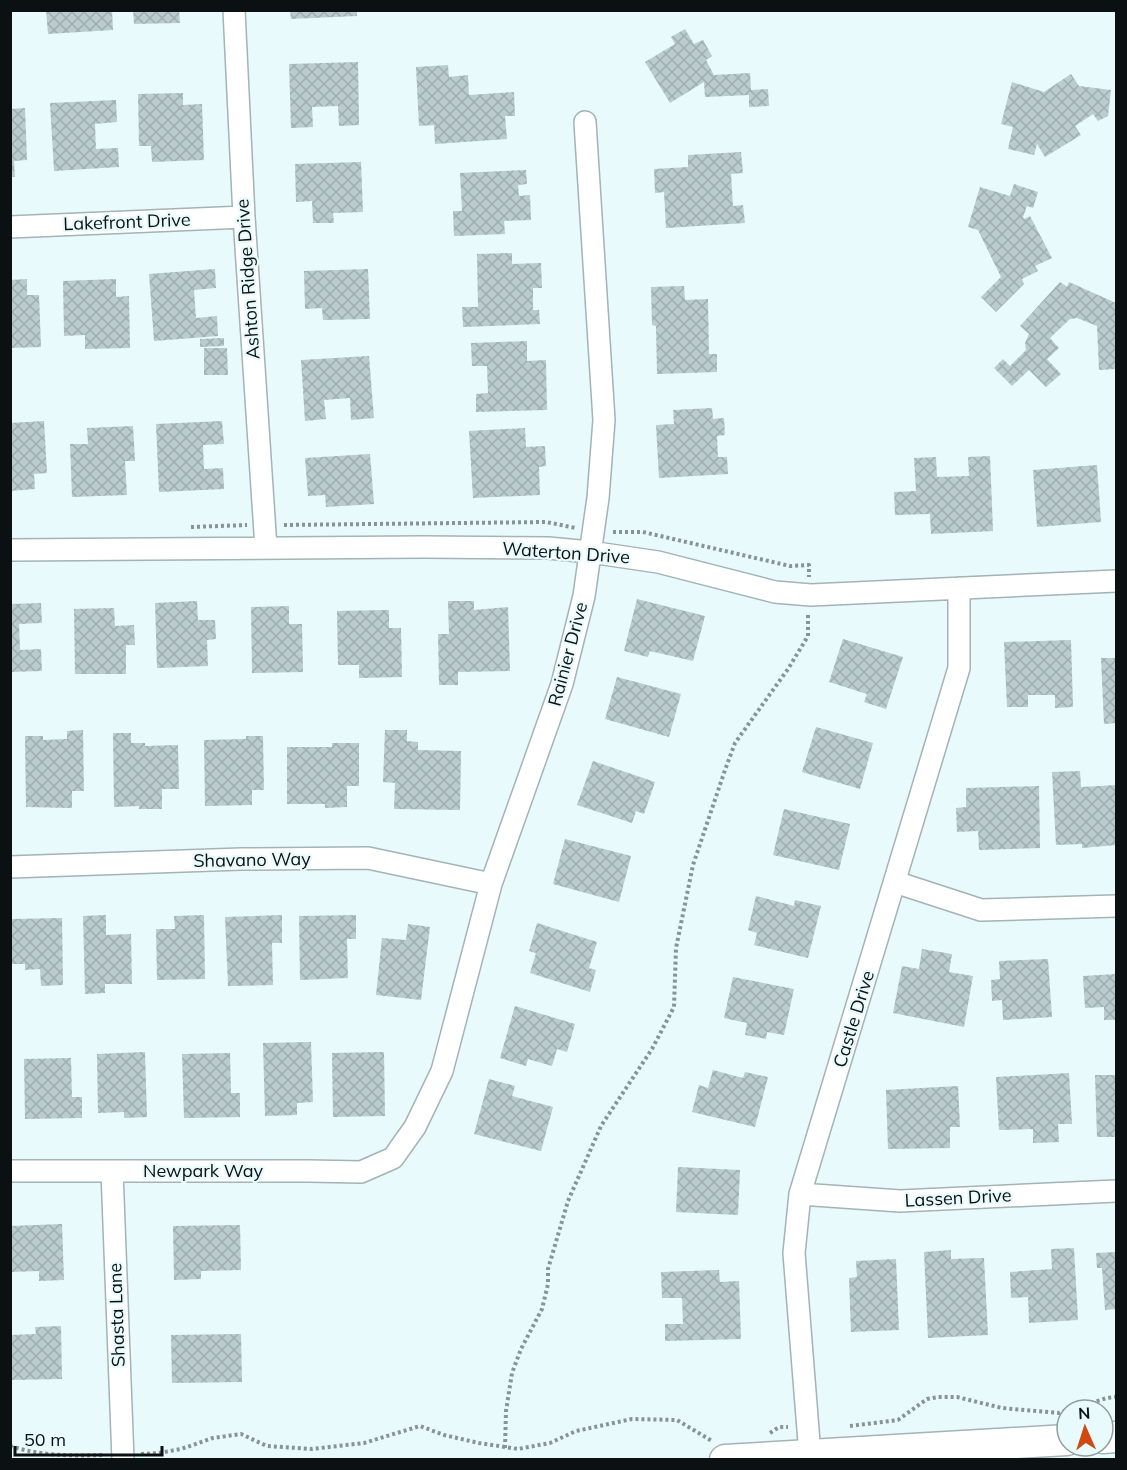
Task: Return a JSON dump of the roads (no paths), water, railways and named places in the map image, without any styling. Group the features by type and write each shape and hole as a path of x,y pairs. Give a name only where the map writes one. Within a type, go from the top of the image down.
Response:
{"main road":[{"path":"721,1451 808,1441 1055,1440"}],"street":[{"name":"Ashton Ridge Drive","path":"234,10 244,218 266,548"},
{"name":"Rainier Drive","path":"393,1158 415,1127 442,1071 491,884 562,684 584,596 598,498 604,420 585,122"},
{"name":"Lakefront Drive","path":"10,227 244,218"},
{"name":"Waterton Drive","path":"10,550 548,548 658,562 776,592 811,596 1116,581"},
{"name":"Castle Drive","path":"808,1441 794,1253 800,1194 959,668 958,588"},
{"name":"Shavano Way","path":"10,867 241,859 368,858 491,884"},
{"path":"895,882 981,910 1116,906"},
{"name":"Newpark Way","path":"10,1171 361,1172 393,1158"},
{"name":"Shasta Lane","path":"112,1171 123,1457"},
{"name":"Lassen Drive","path":"800,1194 900,1201 1116,1191"}]}
